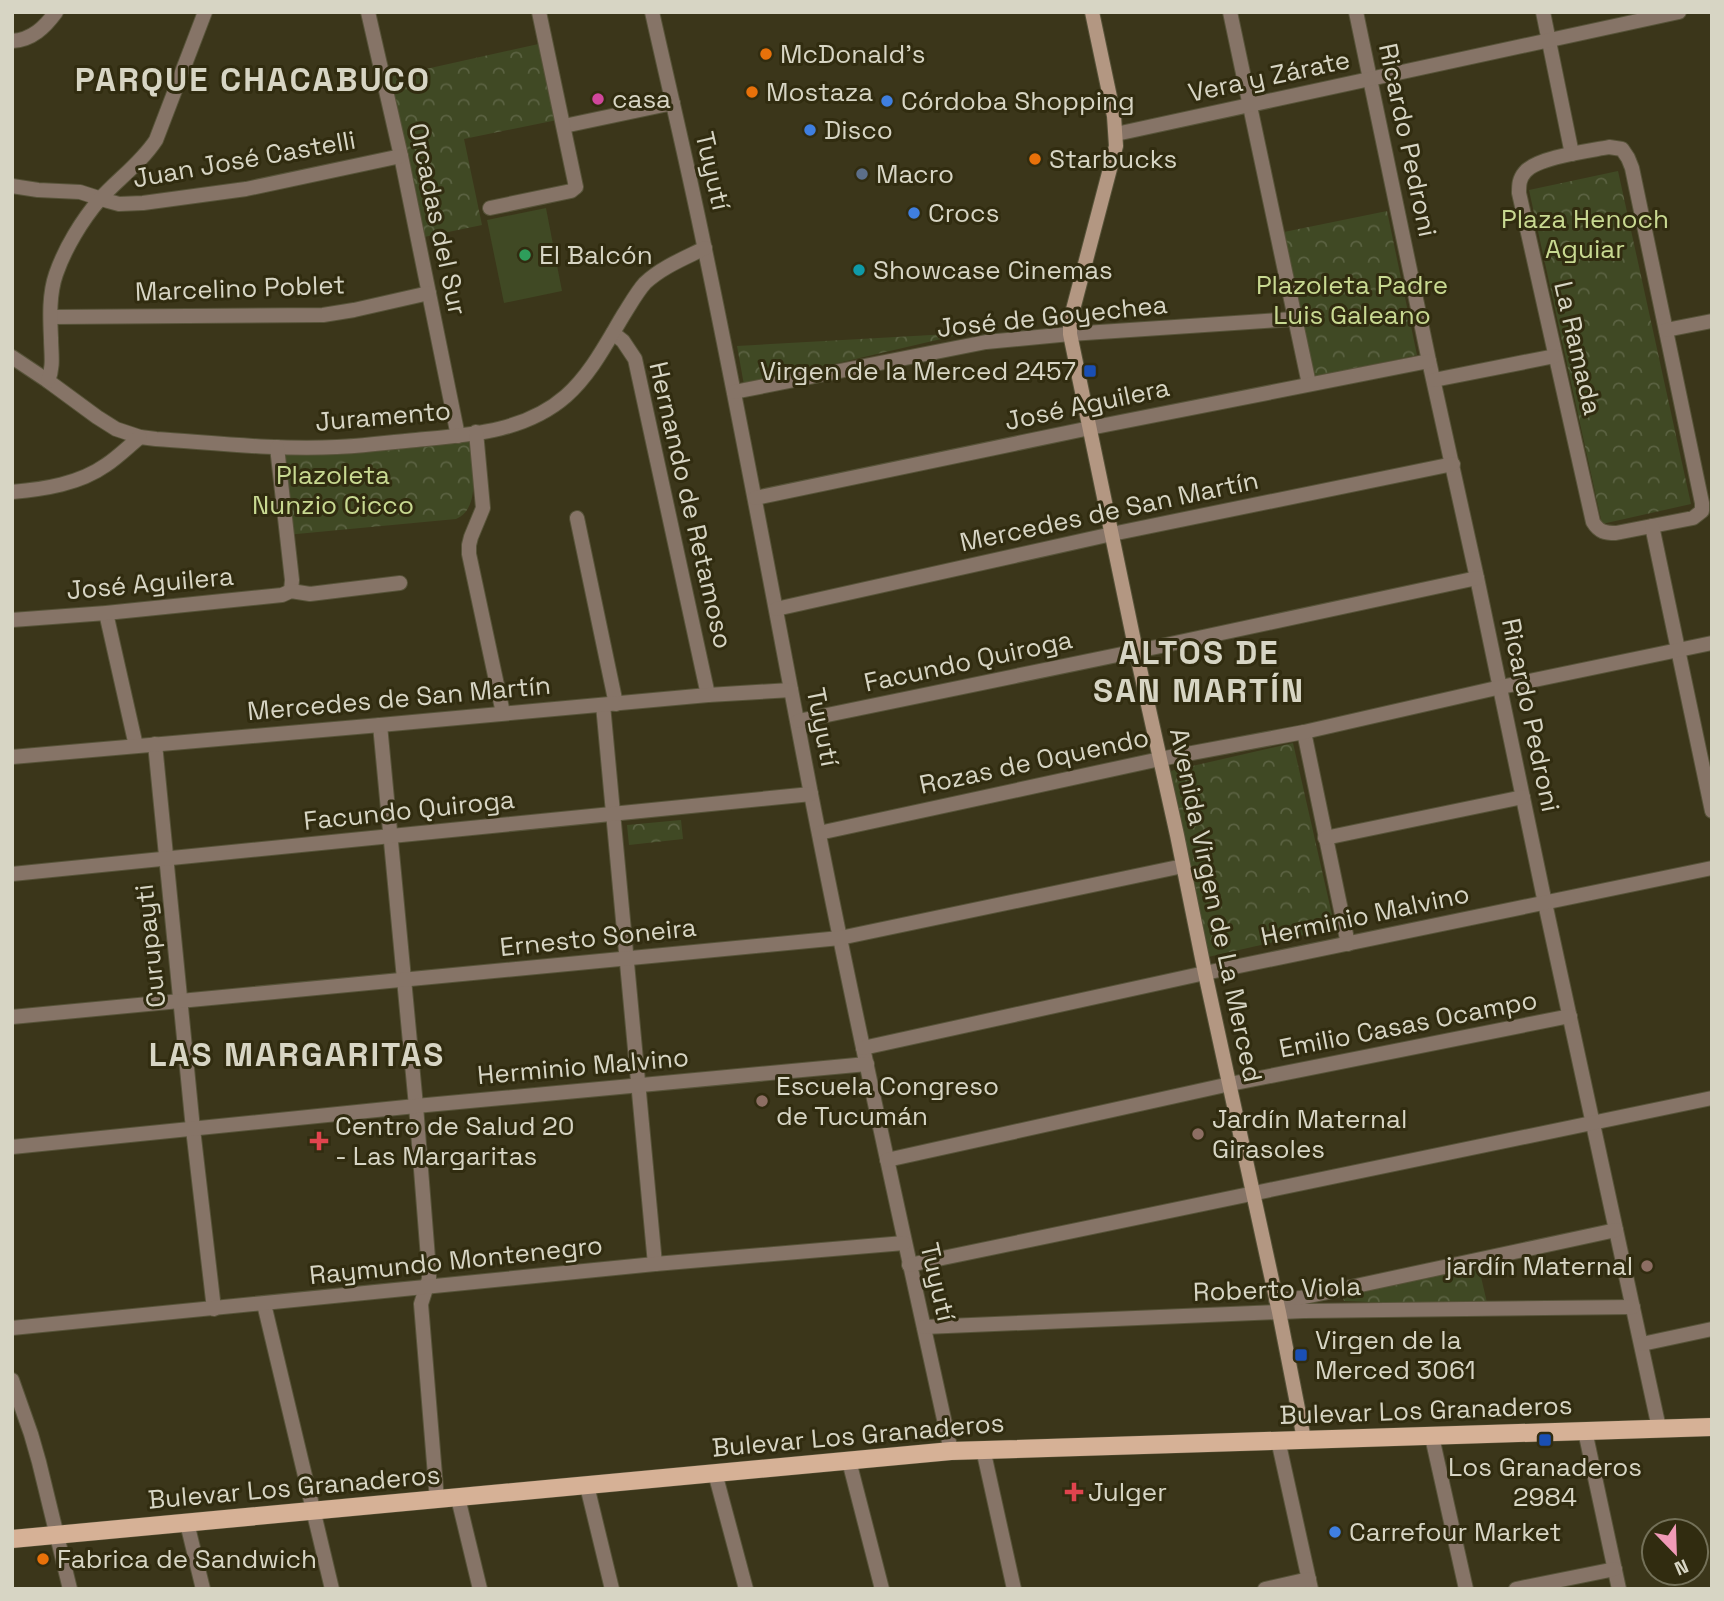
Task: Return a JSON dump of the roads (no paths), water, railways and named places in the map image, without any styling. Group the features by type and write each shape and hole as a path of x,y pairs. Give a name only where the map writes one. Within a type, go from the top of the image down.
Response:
{"main road":[{"name":"Avenida Virgen de La Merced","path":"1093,12 1116,134 1113,158 1070,321 1070,334 1278,1306 1304,1439"},
{"name":"Bulevar Los Granaderos","path":"12,1539 951,1451 1712,1427"}],"street":[{"path":"12,41 39,32 56,12"},
{"path":"48,381 52,366 51,294 56,274 72,240 100,199 143,157 156,140 205,12"},
{"name":"Orcadas del Sur","path":"368,12 401,156 458,436"},
{"path":"490,208 571,191 577,184 539,12"},
{"name":"Tuyutí","path":"652,12 705,248 840,938 951,1451"},
{"path":"1230,12 1309,384"},
{"name":"Ricardo Pedroni","path":"1356,12 1659,1428"},
{"path":"1543,12 1572,154"},
{"name":"Vera y Zárate","path":"1116,134 1679,12"},
{"path":"564,126 673,103"},
{"name":"La Ramada","path":"1609,147 1622,149 1632,168 1666,330 1702,512 1693,518 1605,533 1593,522 1555,356 1519,193 1519,182 1524,173 1535,164 1572,154 1609,147"},
{"name":"Juan José Castelli","path":"12,186 80,191 100,199 126,204 246,189 401,156"},
{"name":"Juramento","path":"12,357 116,429 140,437 276,447 337,447 458,436 506,428 550,409 579,383 645,283 672,264 705,248"},
{"name":"Marcelino Poblet","path":"51,317 323,314 354,310 429,293"},
{"name":"José de Goyechea","path":"734,392 986,342 1294,319"},
{"path":"1666,330 1712,321"},
{"name":"Hernando de Retamoso","path":"613,333 635,359 708,695"},
{"path":"1434,380 1555,356"},
{"name":"José Aguilera","path":"755,498 1429,361"},
{"path":"476,432 483,508 469,545 503,713"},
{"path":"12,492 78,480 109,464 140,437"},
{"path":"276,447 292,580 291,591"},
{"name":"Mercedes de San Martín","path":"776,609 1112,534 1452,464"},
{"path":"577,518 609,704 613,815 655,1264"},
{"path":"1652,526 1712,811"},
{"name":"Facundo Quiroga","path":"798,721 1477,578"},
{"name":"José Aguilera","path":"12,620 282,595 291,591 310,594 400,583"},
{"path":"106,613 135,746"},
{"name":"Rozas de Oquendo","path":"819,833 1160,759 1304,732 1712,643"},
{"name":"Mercedes de San Martín","path":"12,757 708,695 791,690"},
{"path":"380,725 429,1271 421,1304 437,1500"},
{"path":"1304,732 1348,944"},
{"name":"Curupayti","path":"155,744 192,1129 214,1309"},
{"name":"Facundo Quiroga","path":"12,874 811,794"},
{"path":"1325,838 1523,797"},
{"name":"Ernesto Soneira","path":"12,1017 840,938 1183,866"},
{"name":"Herminio Malvino","path":"863,1048 1205,973 1712,868"},
{"name":"Emilio Casas Ocampo","path":"887,1160 1230,1084 1570,1016"},
{"name":"Herminio Malvino","path":"12,1147 867,1064"},
{"path":"909,1265 1712,1098"},
{"path":"1278,1306 1300,1298 1616,1230"},
{"name":"Raymundo Montenegro","path":"12,1328 655,1264 904,1243"},
{"path":"264,1304 332,1589"},
{"name":"Roberto Viola","path":"924,1327 1278,1306 1304,1311 1633,1307"},
{"path":"1642,1345 1712,1329"},
{"path":"12,1380 31,1434 70,1589"},
{"path":"1585,1431 1619,1589"},
{"path":"1432,1437 1465,1589"},
{"path":"1265,1589 1310,1584 1278,1440"},
{"path":"983,1449 1014,1589"},
{"path":"849,1461 882,1589"},
{"path":"715,1473 746,1589"},
{"path":"587,1486 612,1589"},
{"path":"458,1498 480,1589"},
{"path":"187,1523 203,1589"},
{"path":"1516,1589 1615,1569"}],"place":[{"name":"McDonald's","path":"766,54"},
{"name":"Mostaza","path":"752,92"},
{"name":"casa","path":"598,99"},
{"name":"Córdoba Shopping","path":"887,101"},
{"name":"Disco","path":"810,130"},
{"name":"Starbucks","path":"1035,159"},
{"name":"Macro","path":"862,174"},
{"name":"Crocs","path":"914,213"},
{"name":"El Balcón","path":"525,255"},
{"name":"Showcase Cinemas","path":"859,270"},
{"name":"Virgen de la Merced 2457","path":"1090,371"},
{"name":"Escuela Congreso de Tucumán","path":"762,1101"},
{"name":"Jardín Maternal Girasoles","path":"1198,1134"},
{"name":"Centro de Salud 20 - Las Margaritas","path":"319,1141"},
{"name":"jardín Maternal","path":"1647,1266"},
{"name":"Virgen de la Merced 3061","path":"1301,1355"},
{"name":"Los Granaderos 2984","path":"1545,1440"},
{"name":"Julger","path":"1074,1492"},
{"name":"Carrefour Market","path":"1335,1532"},
{"name":"Fabrica de Sandwich","path":"43,1559"}],"district":[{"name":"PARQUE CHACABUCO","path":"253,80"},
{"name":"ALTOS DE SAN MARTÍN","path":"1199,672"},
{"name":"LAS MARGARITAS","path":"297,1055"}],"park label":[{"name":"Plaza Henoch Aguiar","path":"1585,234"},
{"name":"Plazoleta Padre Luis Galeano","path":"1352,300"},
{"name":"Plazoleta Nunzio Cicco","path":"333,490"}]}
